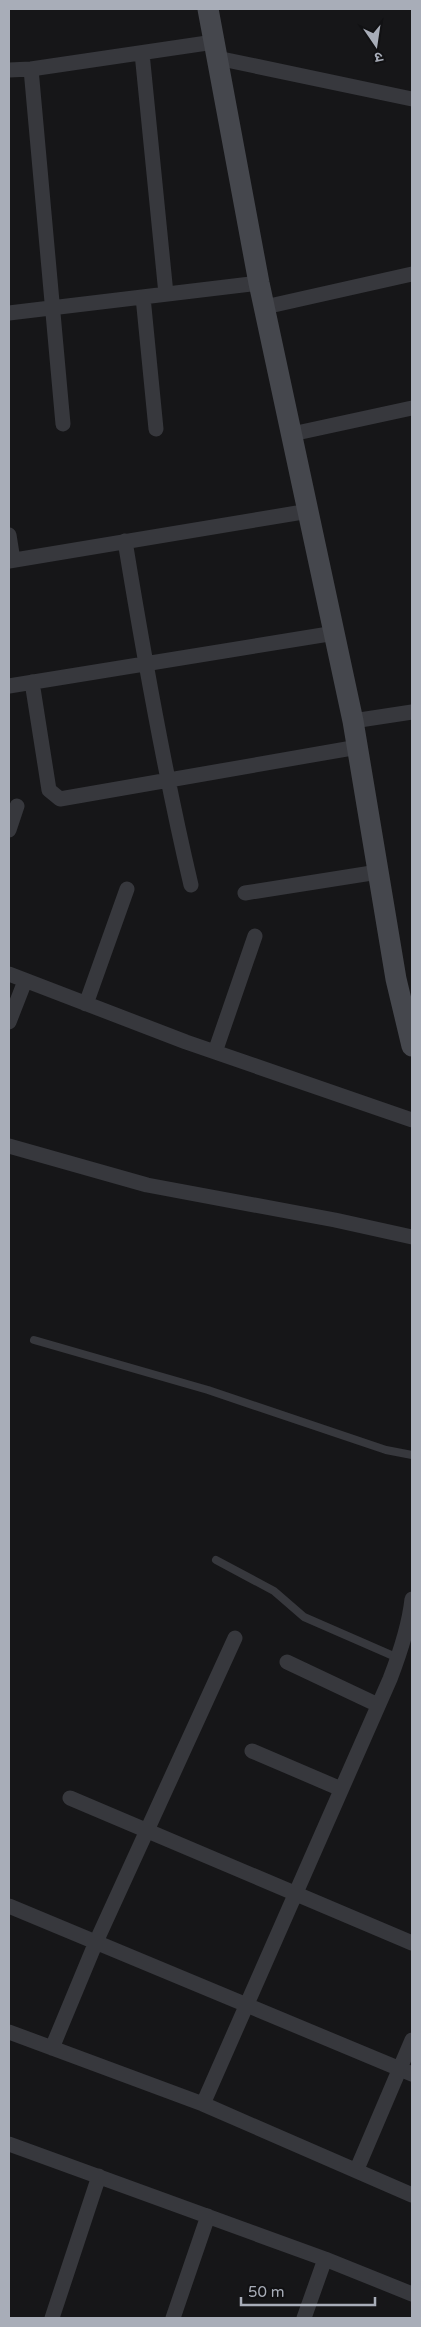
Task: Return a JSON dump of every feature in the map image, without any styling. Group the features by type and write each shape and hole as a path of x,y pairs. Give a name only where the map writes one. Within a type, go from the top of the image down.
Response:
{"street":[{"path":"208,9 259,284 353,721 396,980 412,1046"},
{"path":"9,70 31,69 142,53 216,50 412,98"},
{"path":"142,53 166,294"},
{"path":"31,69 63,424"},
{"path":"265,307 412,274"},
{"path":"9,313 259,284"},
{"path":"143,297 156,429"},
{"path":"292,434 412,408"},
{"path":"9,535 11,560 309,511"},
{"path":"125,541 145,664 167,781 191,885"},
{"path":"9,686 335,633"},
{"path":"32,682 49,790 55,797 60,799 358,747"},
{"path":"353,721 412,712"},
{"path":"9,830 17,806"},
{"path":"245,893 378,872"},
{"path":"86,1004 127,888"},
{"path":"214,1052 255,936"},
{"path":"9,974 214,1052 412,1120"},
{"path":"9,1022 25,981"},
{"path":"9,1146 147,1185 326,1218 412,1237"},
{"path":"203,2104 245,2004 297,1892 398,1658 410,1619 412,1599"},
{"path":"52,2048 96,1942 235,1638"},
{"path":"287,1662 378,1705"},
{"path":"252,1751 341,1789"},
{"path":"70,1798 412,1942"},
{"path":"9,1906 406,2071"},
{"path":"9,2032 203,2104 412,2194"},
{"path":"357,2170 406,2071 412,2040"},
{"path":"9,2144 324,2259 412,2294"},
{"path":"52,2318 99,2176"},
{"path":"173,2318 208,2216"},
{"path":"304,2318 324,2259"}],"lane":[{"path":"34,1340 208,1390 376,1446 412,1455"},
{"path":"216,1560 274,1591 304,1617 398,1658"}]}
